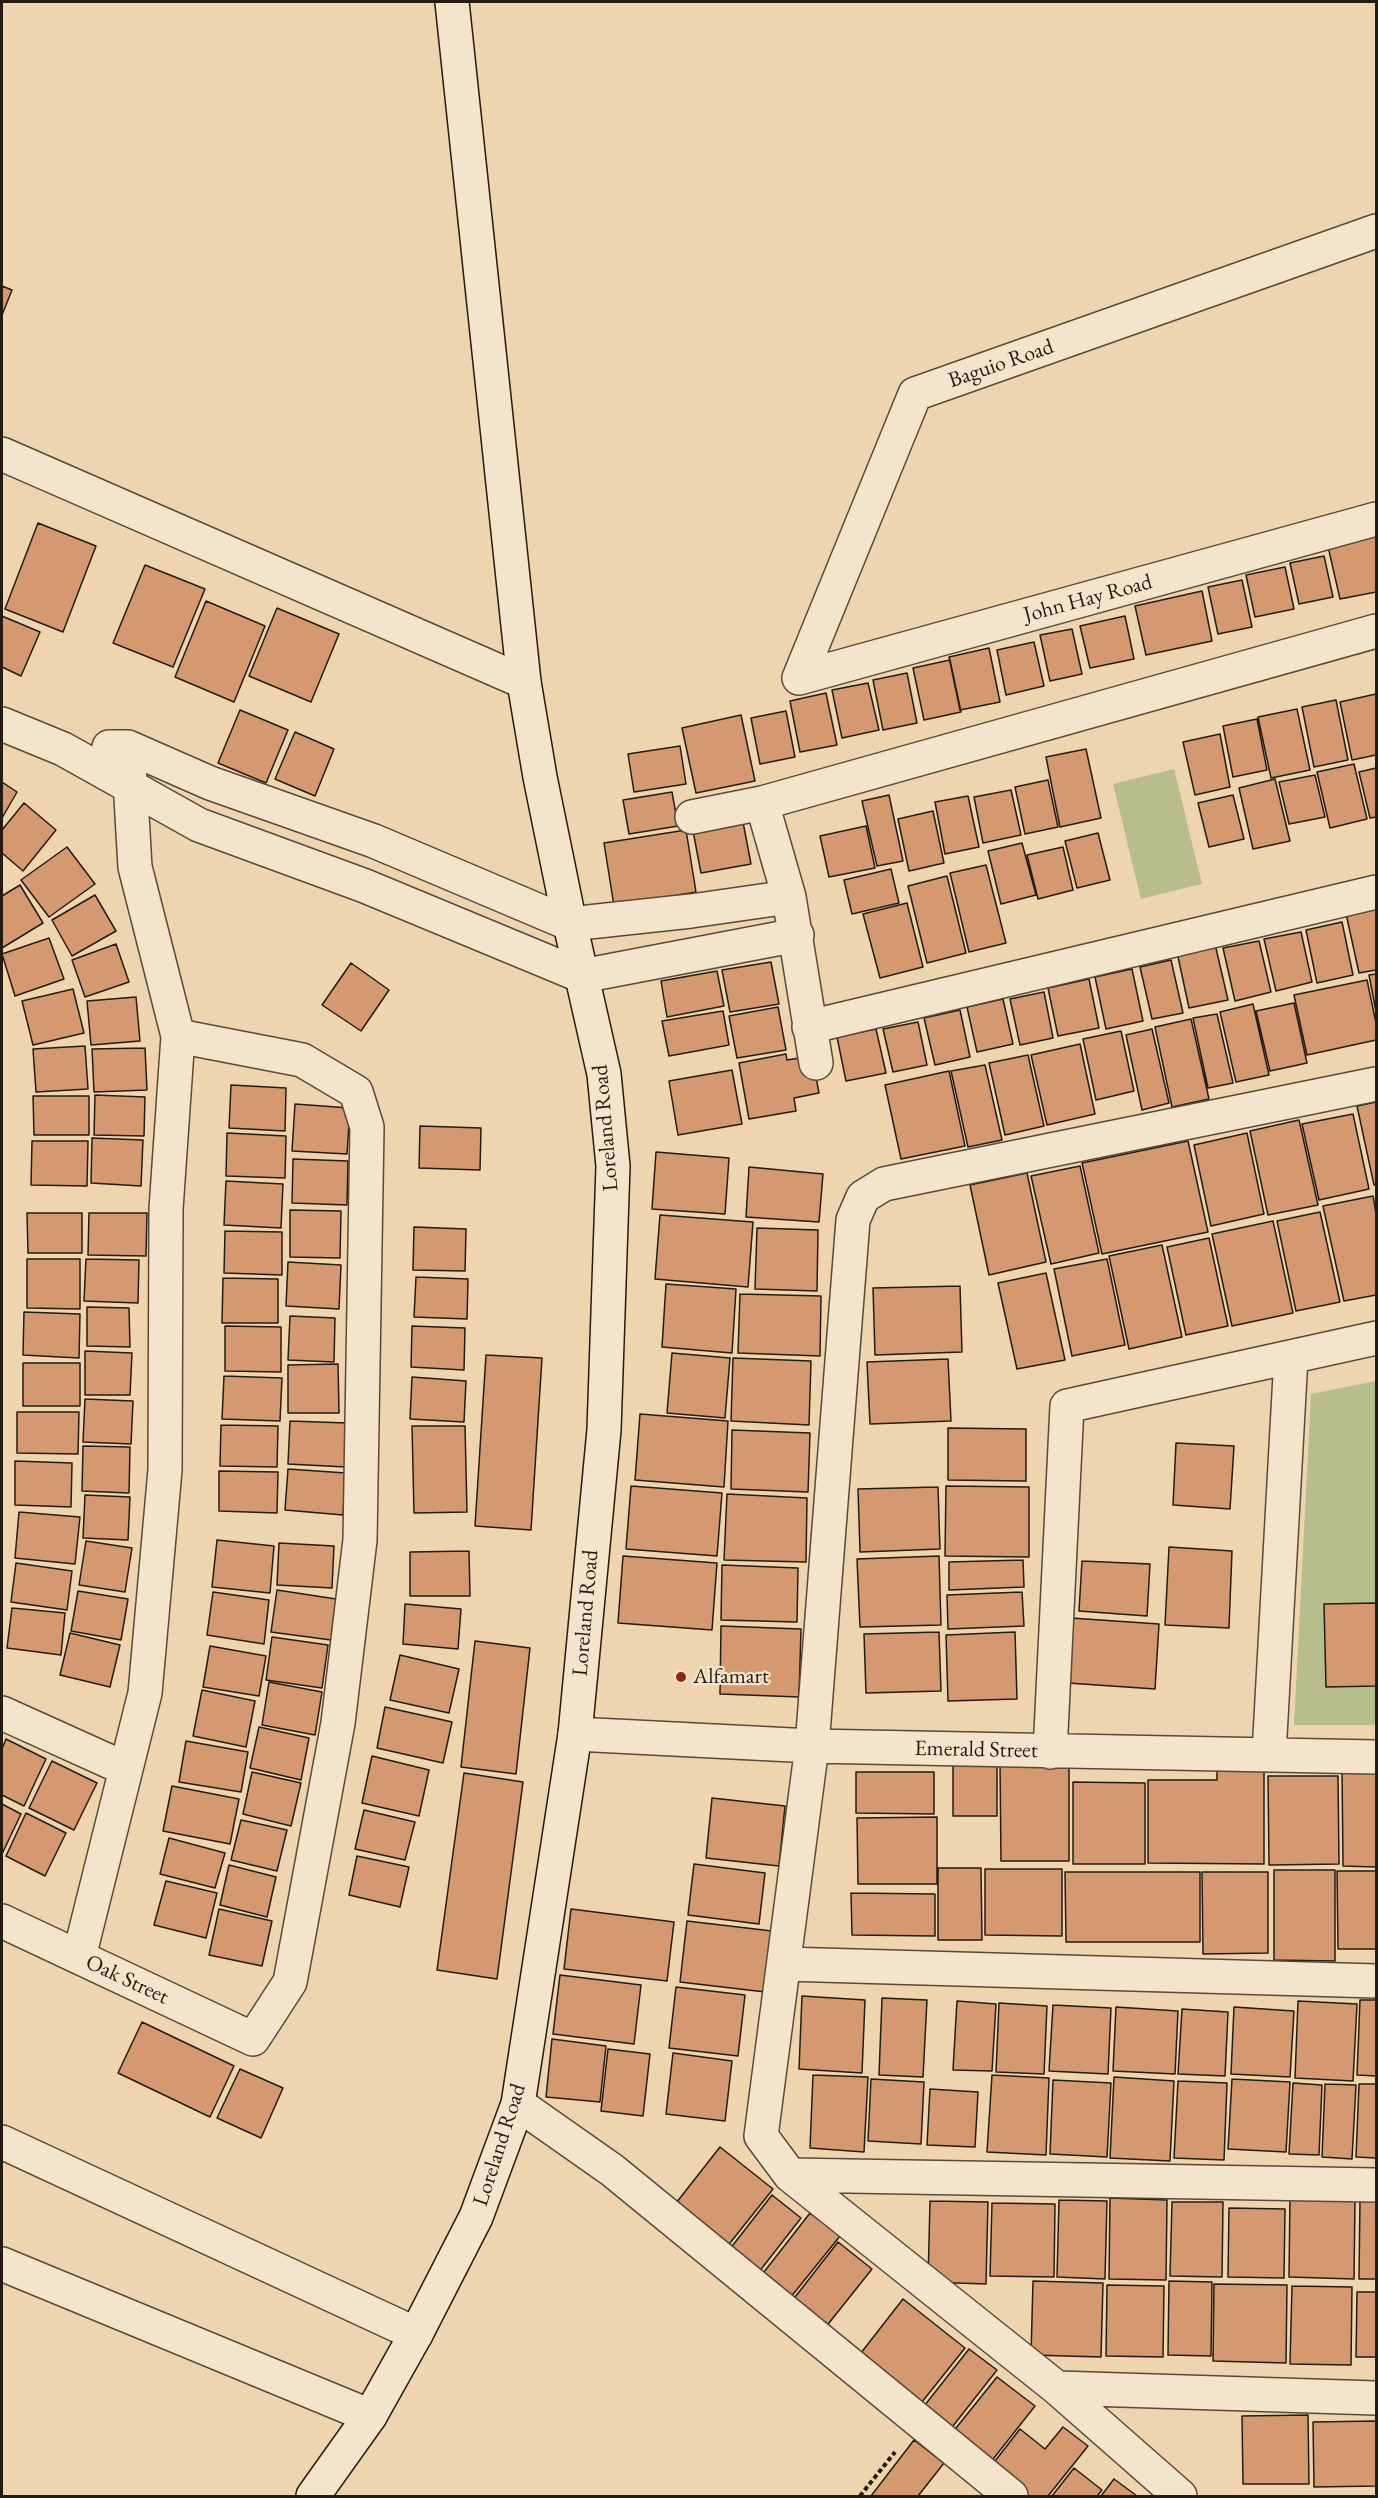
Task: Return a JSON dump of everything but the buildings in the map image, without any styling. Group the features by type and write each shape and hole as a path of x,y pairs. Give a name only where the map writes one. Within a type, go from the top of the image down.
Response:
{"street":[{"name":"Loreland Road","path":"313,2496 370,2416 416,2334 476,2217 518,2104 575,1734 604,1430 613,1166 604,1074 540,777 524,682 452,2"},
{"name":"Baguio Road","path":"799,678 915,394 1377,231"},
{"path":"2,454 524,682"},
{"name":"John Hay Road","path":"799,678 1377,519"},
{"path":"692,817 762,803 1377,631"},
{"path":"2,724 63,749 199,825 365,886 582,976 796,935"},
{"path":"63,749 128,747 210,783 374,841 570,924 691,911 789,897"},
{"path":"79,1957 145,1693 165,1470 166,1209 178,1036 135,867 128,747"},
{"path":"762,803 789,897 816,1063"},
{"path":"809,1027 1377,892"},
{"name":"Oak Street","path":"2,1921 253,2040 290,1982 338,1723 360,1540 367,1127 356,1092 302,1060 178,1036"},
{"path":"1180,2496 1057,2388 790,2175 761,2136 812,1746 853,1220 863,1197 885,1184 1377,1084"},
{"path":"1050,1752 1067,1406 1377,1338"},
{"path":"1269,1754 1291,1357"},
{"path":"2,1713 126,1769"},
{"name":"Emerald Street","path":"575,1734 812,1746 1377,1757"},
{"path":"785,1964 1377,1981"},
{"path":"518,2104 612,2170 1011,2496"},
{"path":"2,2142 416,2334"},
{"path":"790,2175 1377,2185"},
{"path":"2,2264 370,2416"},
{"path":"1057,2388 1377,2398"}],"path":[{"path":"860,2496 918,2422"}],"green space":[{"path":"1174,769 1202,884 1141,899 1113,784"},
{"path":"1376,1381 1376,1725 1294,1725 1311,1394"}],"place":[{"name":"Alfamart","path":"681,1677"}]}
